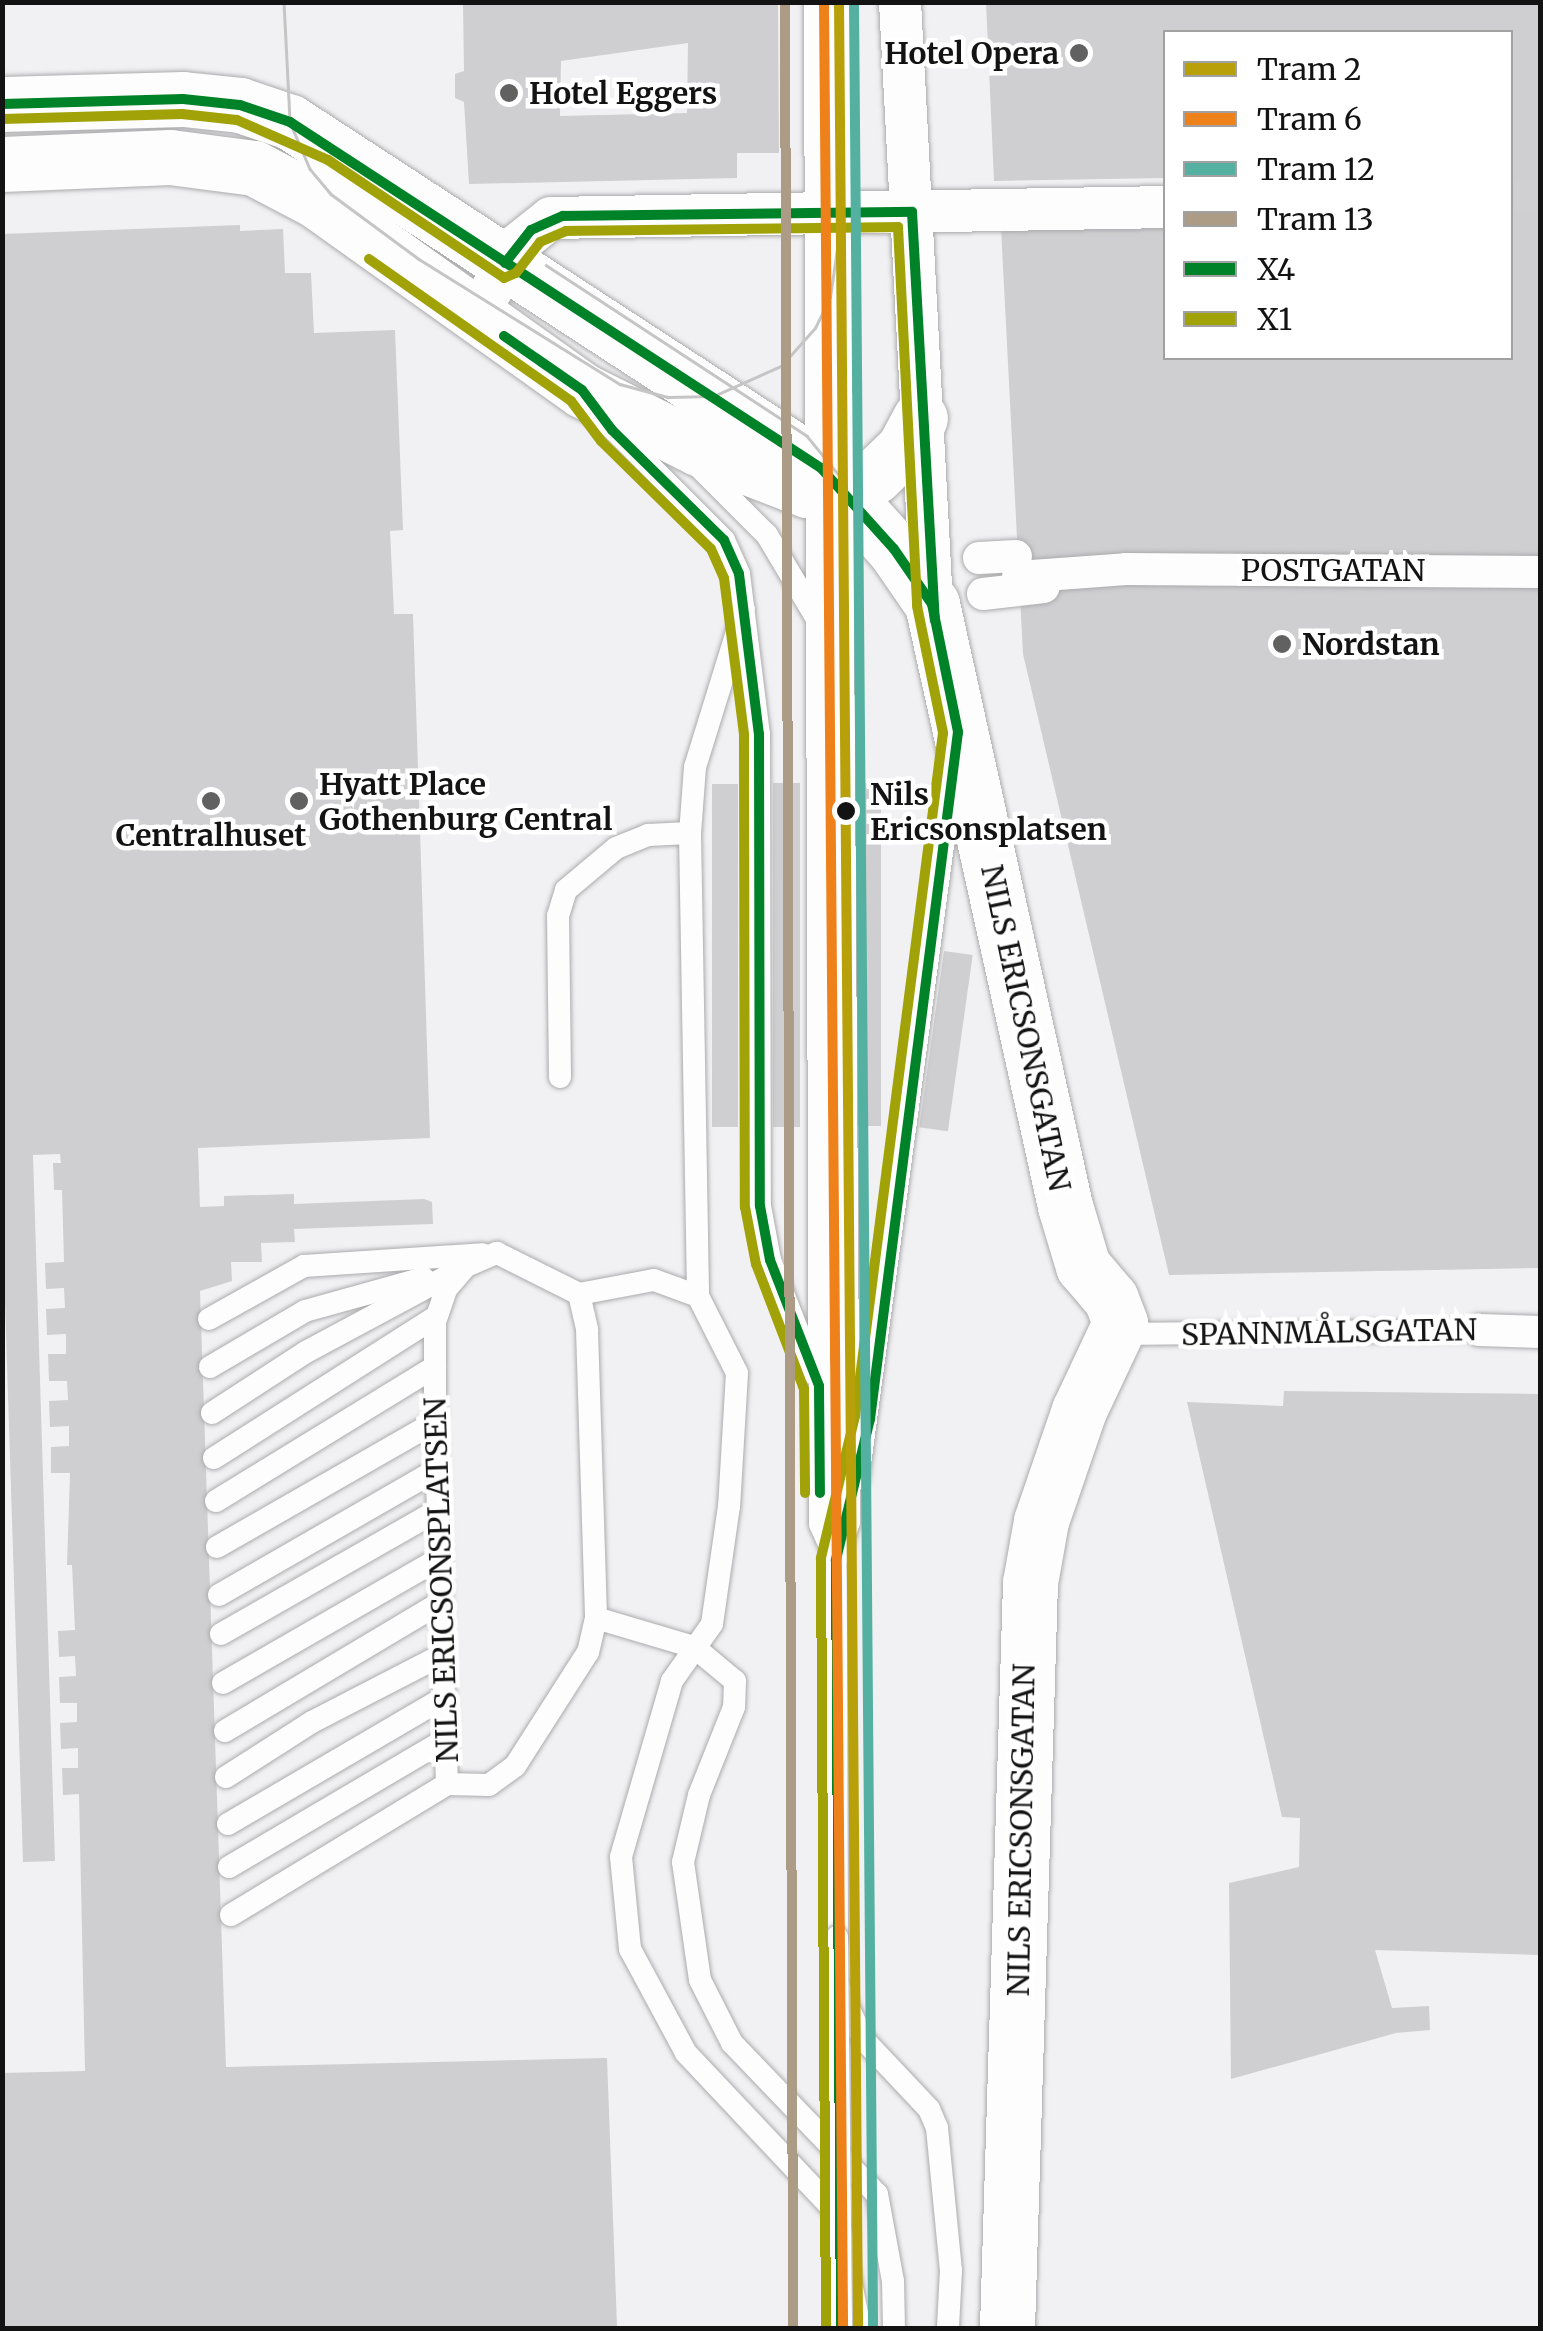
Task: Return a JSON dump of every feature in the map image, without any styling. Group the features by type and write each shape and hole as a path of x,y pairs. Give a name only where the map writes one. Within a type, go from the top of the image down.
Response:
{"main road":[{"name":"NILS ERICSONSGATAN","path":"2,104 183,99 240,106 290,122 336,147 828,484 958,599 958,732 1083,1266 1078,1305 1083,1329 1112,1339 1042,1521 1030,1584 1007,2328"},
{"path":"2,164 170,157 254,168 316,202 582,390 773,480 828,484 889,463 920,418"}],"street":[{"name":"NILS ERICSONSGATAN","path":"900,2 920,418 958,599"},
{"path":"476,317 505,262 531,230 551,218 1163,207"},
{"name":"POSTGATAN","path":"979,558 1017,567 1540,572"},
{"name":"POSTGATAN","path":"1060,559 1126,568"},
{"name":"POSTGATAN","path":"958,599 1019,593 1126,568"},
{"name":"SPANNMÅLSGATAN","path":"1480,1330 1540,1332"}],"lane":[{"path":"814,2 829,215 828,484 822,627 820,1524 836,1560"},
{"path":"839,2 829,215 828,484 847,1268 849,1522 836,1560 841,2328"},
{"path":"582,390 612,430 724,540 744,609 758,710 760,1206 770,1260 819,1386"},
{"path":"657,428 767,535 822,627"},
{"path":"744,609 695,767 690,833 698,1296 737,1373 729,1506 712,1624 672,1681 620,1857 630,1949 686,2053 836,2213 860,2328"},
{"name":"NILS ERICSONSGATAN","path":"849,1522 870,1419 958,732"},
{"path":"560,1077 558,916 566,890 616,848 648,835 690,833"},
{"path":"208,1320 304,1266 497,1253 579,1294 654,1280 698,1296"},
{"path":"212,1413 306,1352 497,1253"},
{"path":"210,1367 305,1310 466,1266"},
{"name":"NILS ERICSONSPLATSEN","path":"466,1266 447,1288 437,1316 435,1367 447,1784 489,1785 515,1766 588,1652 596,1618 587,1330 579,1294"},
{"path":"214,1458 437,1316"},
{"name":"SPANNMÅLSGATAN","path":"1112,1339 1480,1330"},
{"path":"216,1501 435,1367"},
{"path":"218,1547 434,1422"},
{"path":"219,1595 436,1470"},
{"path":"220,1634 437,1511"},
{"path":"223,1682 438,1558"},
{"path":"224,1731 440,1603"},
{"path":"596,1618 694,1647 735,1681 734,1707 699,1794 683,1862 700,1980 732,2043 877,2194 893,2281 894,2328"},
{"path":"226,1776 312,1722 442,1655"},
{"path":"228,1824 444,1698"},
{"path":"229,1867 445,1740"},
{"path":"231,1916 447,1784"},
{"path":"838,1936 838,1990 862,2039 929,2109 937,2128 951,2270 948,2328"}],"building":[{"name":"Hotel Eggers","path":"463,2 778,2 779,153 737,153 737,178 469,184 464,102 455,98 455,74 464,71","holes":["688,43 687,113 560,116 561,61"]},
{"name":"Nordstan","path":"986,2 1540,2 1540,1268 1169,1275 1023,654 1001,228 1163,228 1163,360 1513,360 1513,30 1163,30 1163,178 994,181"},
{"path":"240,225 240,231 283,229 285,273 311,273 314,333 395,330 403,530 390,531 394,614 413,614 430,1138 198,1148 200,1207 224,1206 224,1196 294,1194 294,1204 424,1199 432,1202 433,1224 294,1229 295,1242 261,1243 262,1262 231,1262 232,1281 200,1291 226,2067 607,2058 617,2326 2,2328 2,2073 85,2071 79,1794 63,1795 62,1768 78,1768 78,1748 61,1749 60,1723 77,1722 77,1703 60,1703 59,1677 76,1676 75,1656 59,1657 58,1631 75,1630 72,1565 67,1565 70,1473 51,1473 51,1447 69,1446 69,1426 50,1427 49,1401 68,1400 67,1381 49,1381 48,1354 66,1354 66,1334 47,1335 46,1309 65,1308 64,1288 46,1289 45,1263 64,1262 62,1190 54,1190 53,1163 61,1163 60,1154 33,1155 55,1861 23,1862 2,1209 2,234"},
{"path":"773,783 800,783 800,1127 773,1127"},
{"path":"854,783 881,783 881,1126 854,1126"},
{"path":"712,784 738,784 738,1127 712,1127"},
{"path":"944,951 973,955 948,1131 919,1127"},
{"path":"1284,1391 1540,1394 1540,1955 1375,1950 1392,2008 1429,2006 1430,2030 1396,2033 1231,2079 1229,1883 1299,1867 1300,1818 1282,1817 1187,1402 1283,1406"}],"tunnel":[{"path":"1513,195 1540,195"}],"tram line":[{"path":"284,2 290,122 310,169 331,194 419,259 620,384 668,397 714,396 781,366 815,328 830,297 842,215"},
{"name":"13","path":"785,2 793,2328"},
{"name":"6","path":"824,2 843,2328"},
{"name":"2","path":"839,2 858,2328"},
{"name":"12","path":"854,2 873,2328"},
{"path":"546,265 807,436 844,481"}],"transit line":[{"name":"X4","path":"2,104 183,99 240,105 290,122 821,468 894,549 932,604 958,732 870,1419 836,1560 841,2328"},
{"name":"X1","path":"2,119 182,114 237,120 328,160 504,278 516,273 540,242 566,231 898,227 917,606 943,733 855,1416 821,1558 826,2328"},
{"name":"X4","path":"505,263 531,230 563,216 912,212 935,620"},
{"name":"X1","path":"369,259 571,401 601,441 711,549 724,578 744,735 745,1207 756,1264 804,1389 805,1493"},
{"name":"X4","path":"504,336 582,390 612,430 724,540 739,574 759,734 760,1206 770,1260 819,1386 820,1493"}],"place":[{"name":"Hotel Opera","path":"1079,53"},
{"name":"Hotel Eggers","path":"509,93"},
{"name":"Nordstan","path":"1282,644"},
{"name":"Centralhuset","path":"211,801"},
{"name":"Hyatt Place Gothenburg Central","path":"299,801"},
{"name":"Nils Ericsonsplatsen","path":"846,811"}]}
